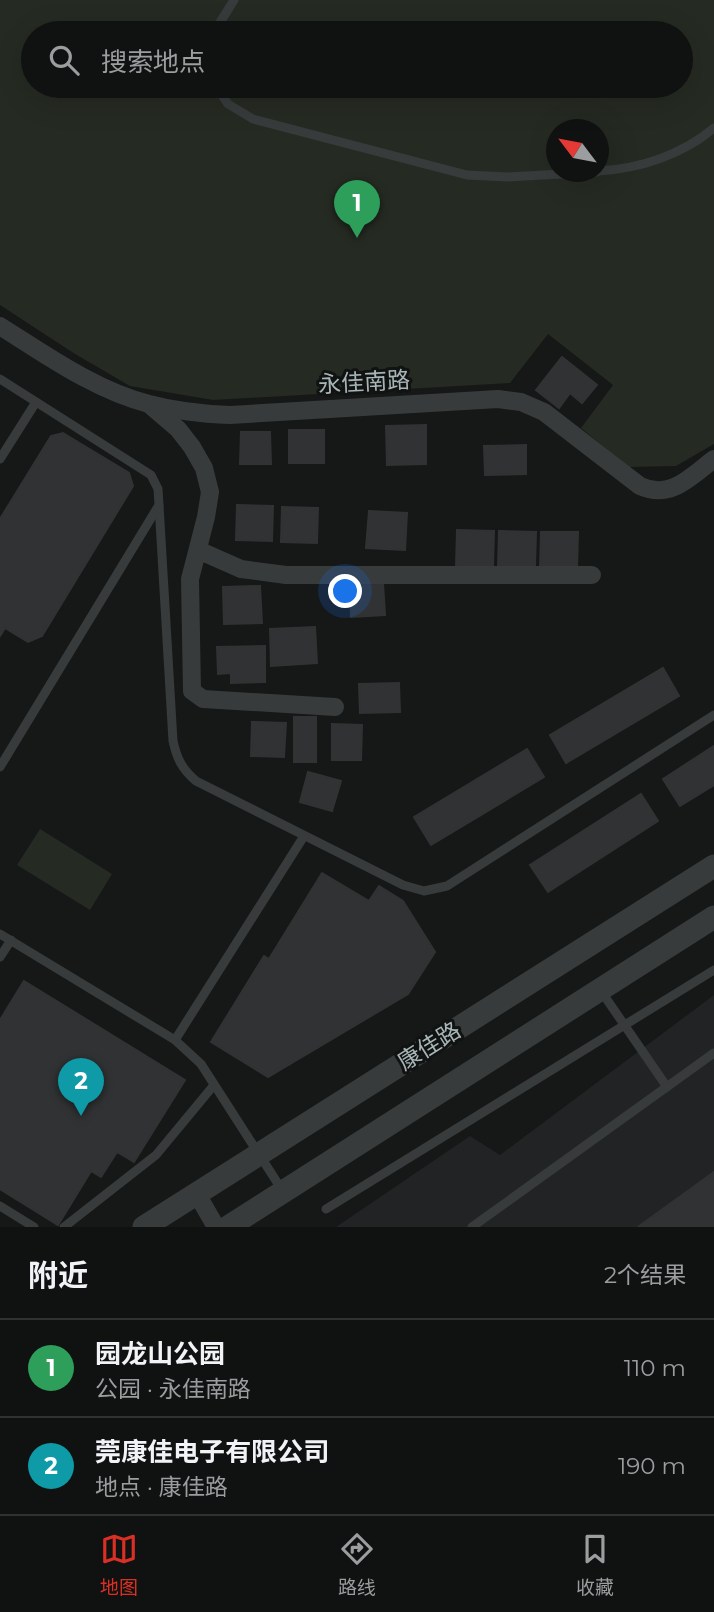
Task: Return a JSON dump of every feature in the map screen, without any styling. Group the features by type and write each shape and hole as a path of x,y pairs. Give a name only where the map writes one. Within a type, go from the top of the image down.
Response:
{"street":[{"name":"永佳南路","path":"0,326 98,385 148,404 205,414 230,415 498,399 521,402 544,412 640,486 653,492 681,485 714,459"},
{"path":"148,404 185,437 199,457 208,480 209,505 190,579 192,691 203,699 335,707"},
{"path":"198,550 241,569 286,575 592,575"},
{"name":"康佳路","path":"144,1227 714,866"},
{"name":"康佳路","path":"228,1227 714,917"},
{"path":"197,1194 216,1227"}],"lane":[{"path":"221,21 234,0"},
{"path":"224,98 228,104 253,119 467,175 507,177 546,174"},
{"path":"609,169 650,162 681,150 714,128"},
{"path":"0,379 151,475 158,489 173,741 184,771 196,781 402,885 424,891 447,886 714,715"},
{"path":"0,459 36,402"},
{"path":"0,767 159,505"},
{"path":"175,1040 304,836"},
{"path":"0,934 175,1040 201,1064 283,1192"},
{"path":"0,957 11,940"},
{"path":"326,1209 714,970"},
{"path":"600,990 667,1087"},
{"path":"472,1227 714,1053"},
{"path":"64,1227 156,1155 214,1085"},
{"path":"0,1206 34,1227"}],"shaded area":[{"path":"0,0 714,0 714,444 676,466 629,467 581,428 613,385 548,334 510,383 213,400 130,386 0,305"},
{"path":"40,829 112,874 90,910 17,865"},
{"path":"714,995 714,1227 336,1227 470,1136 500,1155"}],"building":[{"path":"562,357 597,385 582,403 570,393 559,408 536,390"},
{"path":"426,425 426,464 387,465 386,426"},
{"path":"289,430 324,430 324,463 289,463"},
{"path":"241,432 270,432 271,464 240,464"},
{"path":"63,433 129,473 133,486 42,636 28,642 5,628 0,636 0,519 51,436"},
{"path":"526,445 526,474 485,475 484,446"},
{"path":"237,505 273,506 272,541 236,540"},
{"path":"282,507 318,508 317,543 281,542"},
{"path":"369,511 407,513 405,550 366,548"},
{"path":"457,530 494,531 493,567 456,567"},
{"path":"499,531 536,532 535,568 498,567"},
{"path":"541,532 578,532 577,569 540,568"},
{"path":"383,583 385,615 351,617 350,584"},
{"path":"260,586 262,623 224,624 223,587"},
{"path":"315,627 317,663 271,666 270,629"},
{"path":"265,646 265,682 231,683 231,673 218,674 217,647"},
{"path":"663,668 679,696 566,763 550,735"},
{"path":"399,683 400,712 360,713 359,684"},
{"path":"294,717 316,717 316,762 294,762"},
{"path":"252,722 286,723 284,757 251,756"},
{"path":"332,724 362,725 361,760 332,760"},
{"path":"714,746 714,785 680,806 663,779"},
{"path":"527,749 544,777 431,845 414,817"},
{"path":"308,772 341,781 332,811 300,802"},
{"path":"641,794 658,821 548,892 530,865"},
{"path":"322,873 369,901 379,886 403,901 435,952 408,994 268,1077 211,1042 264,956 269,959"},
{"path":"24,981 185,1080 134,1162 117,1152 101,1177 91,1171 58,1225 0,1189 0,1020"},
{"path":"714,1172 714,1227 638,1227"}],"place":[{"name":"园龙山公园","path":"357,238"},
{"name":"莞康佳电子有限公司","path":"81,1116"}]}
